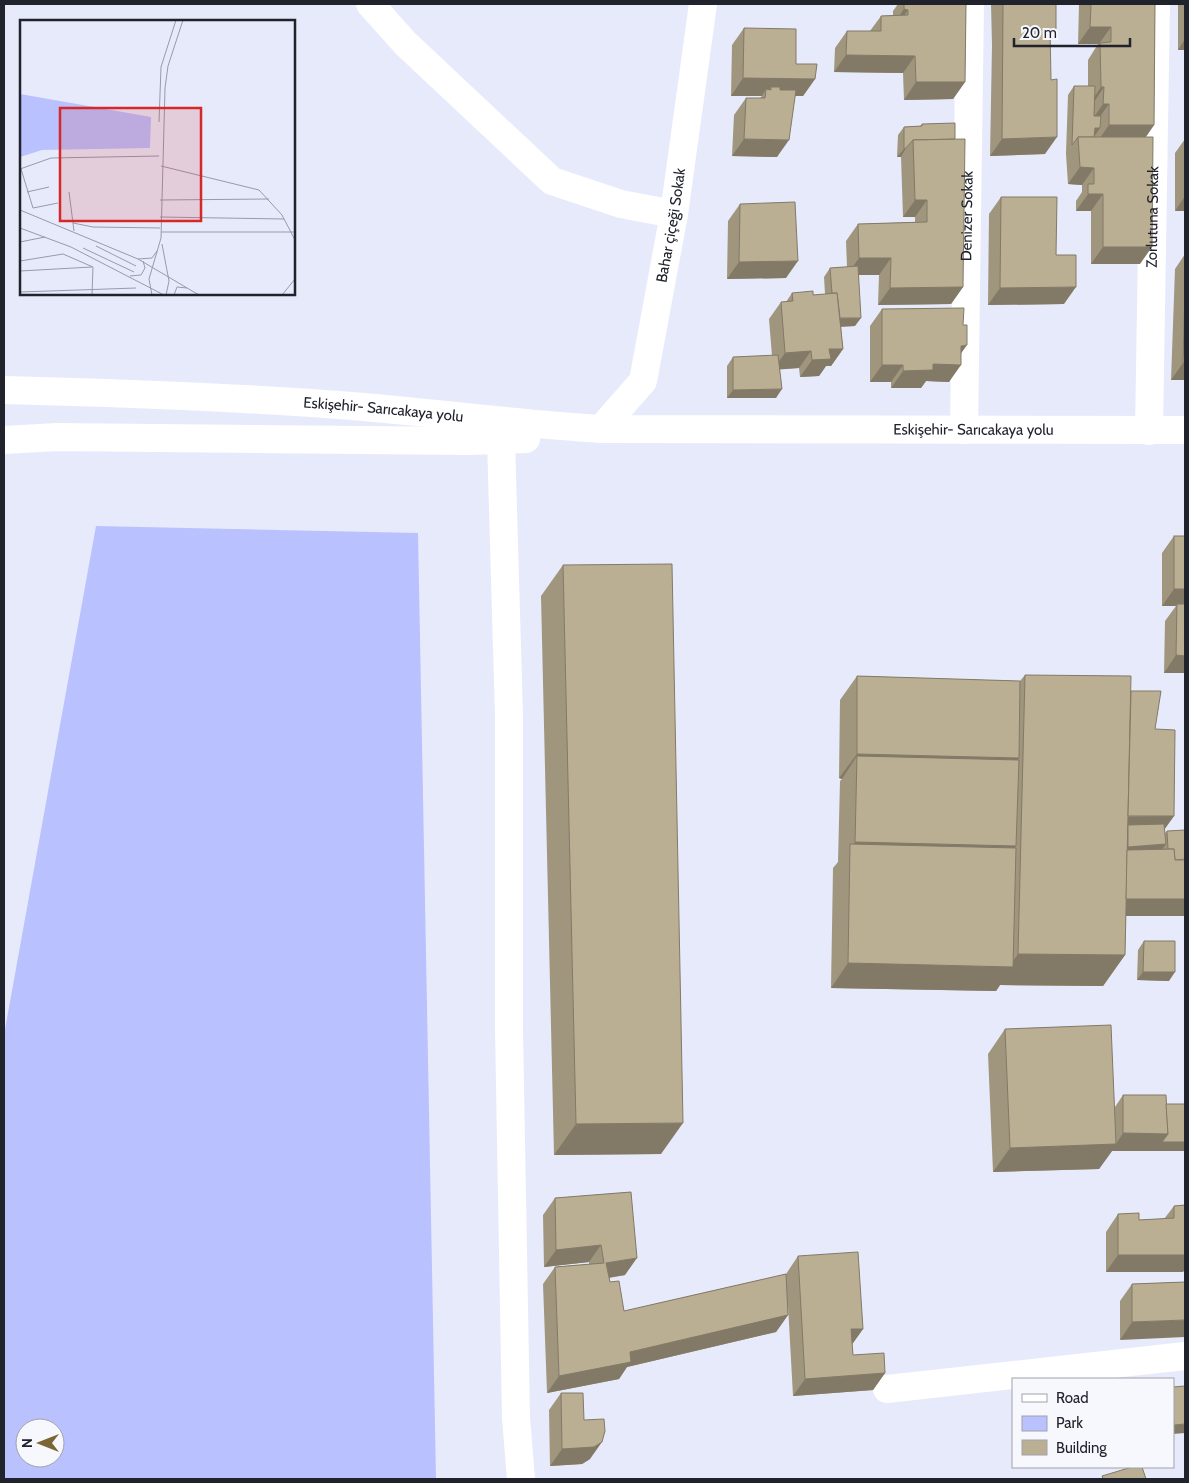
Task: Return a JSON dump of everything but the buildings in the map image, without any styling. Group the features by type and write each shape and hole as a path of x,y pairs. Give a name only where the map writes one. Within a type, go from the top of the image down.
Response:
{"street":[{"path":"370,4 406,44 552,181 621,204 674,214"},
{"name":"Bahar çiçeği Sokak","path":"601,429 643,381 674,214 702,4"},
{"name":"Denizer Sokak","path":"964,430 970,4"},
{"name":"Zorlutuna Sokak","path":"1150,431 1156,4"},
{"name":"Eskişehir- Sarıcakaya yolu","path":"4,390 101,392 364,407 507,423 601,429 1185,430"},
{"name":"Eskişehir- Sarıcakaya yolu","path":"4,440 57,437 501,440 763,429"},
{"path":"501,440 509,716 509,1031 516,1418 521,1479"},
{"path":"887,1389 1185,1356"}],"green space":[{"path":"96,526 418,533 436,1479 4,1479 4,1035"}]}
